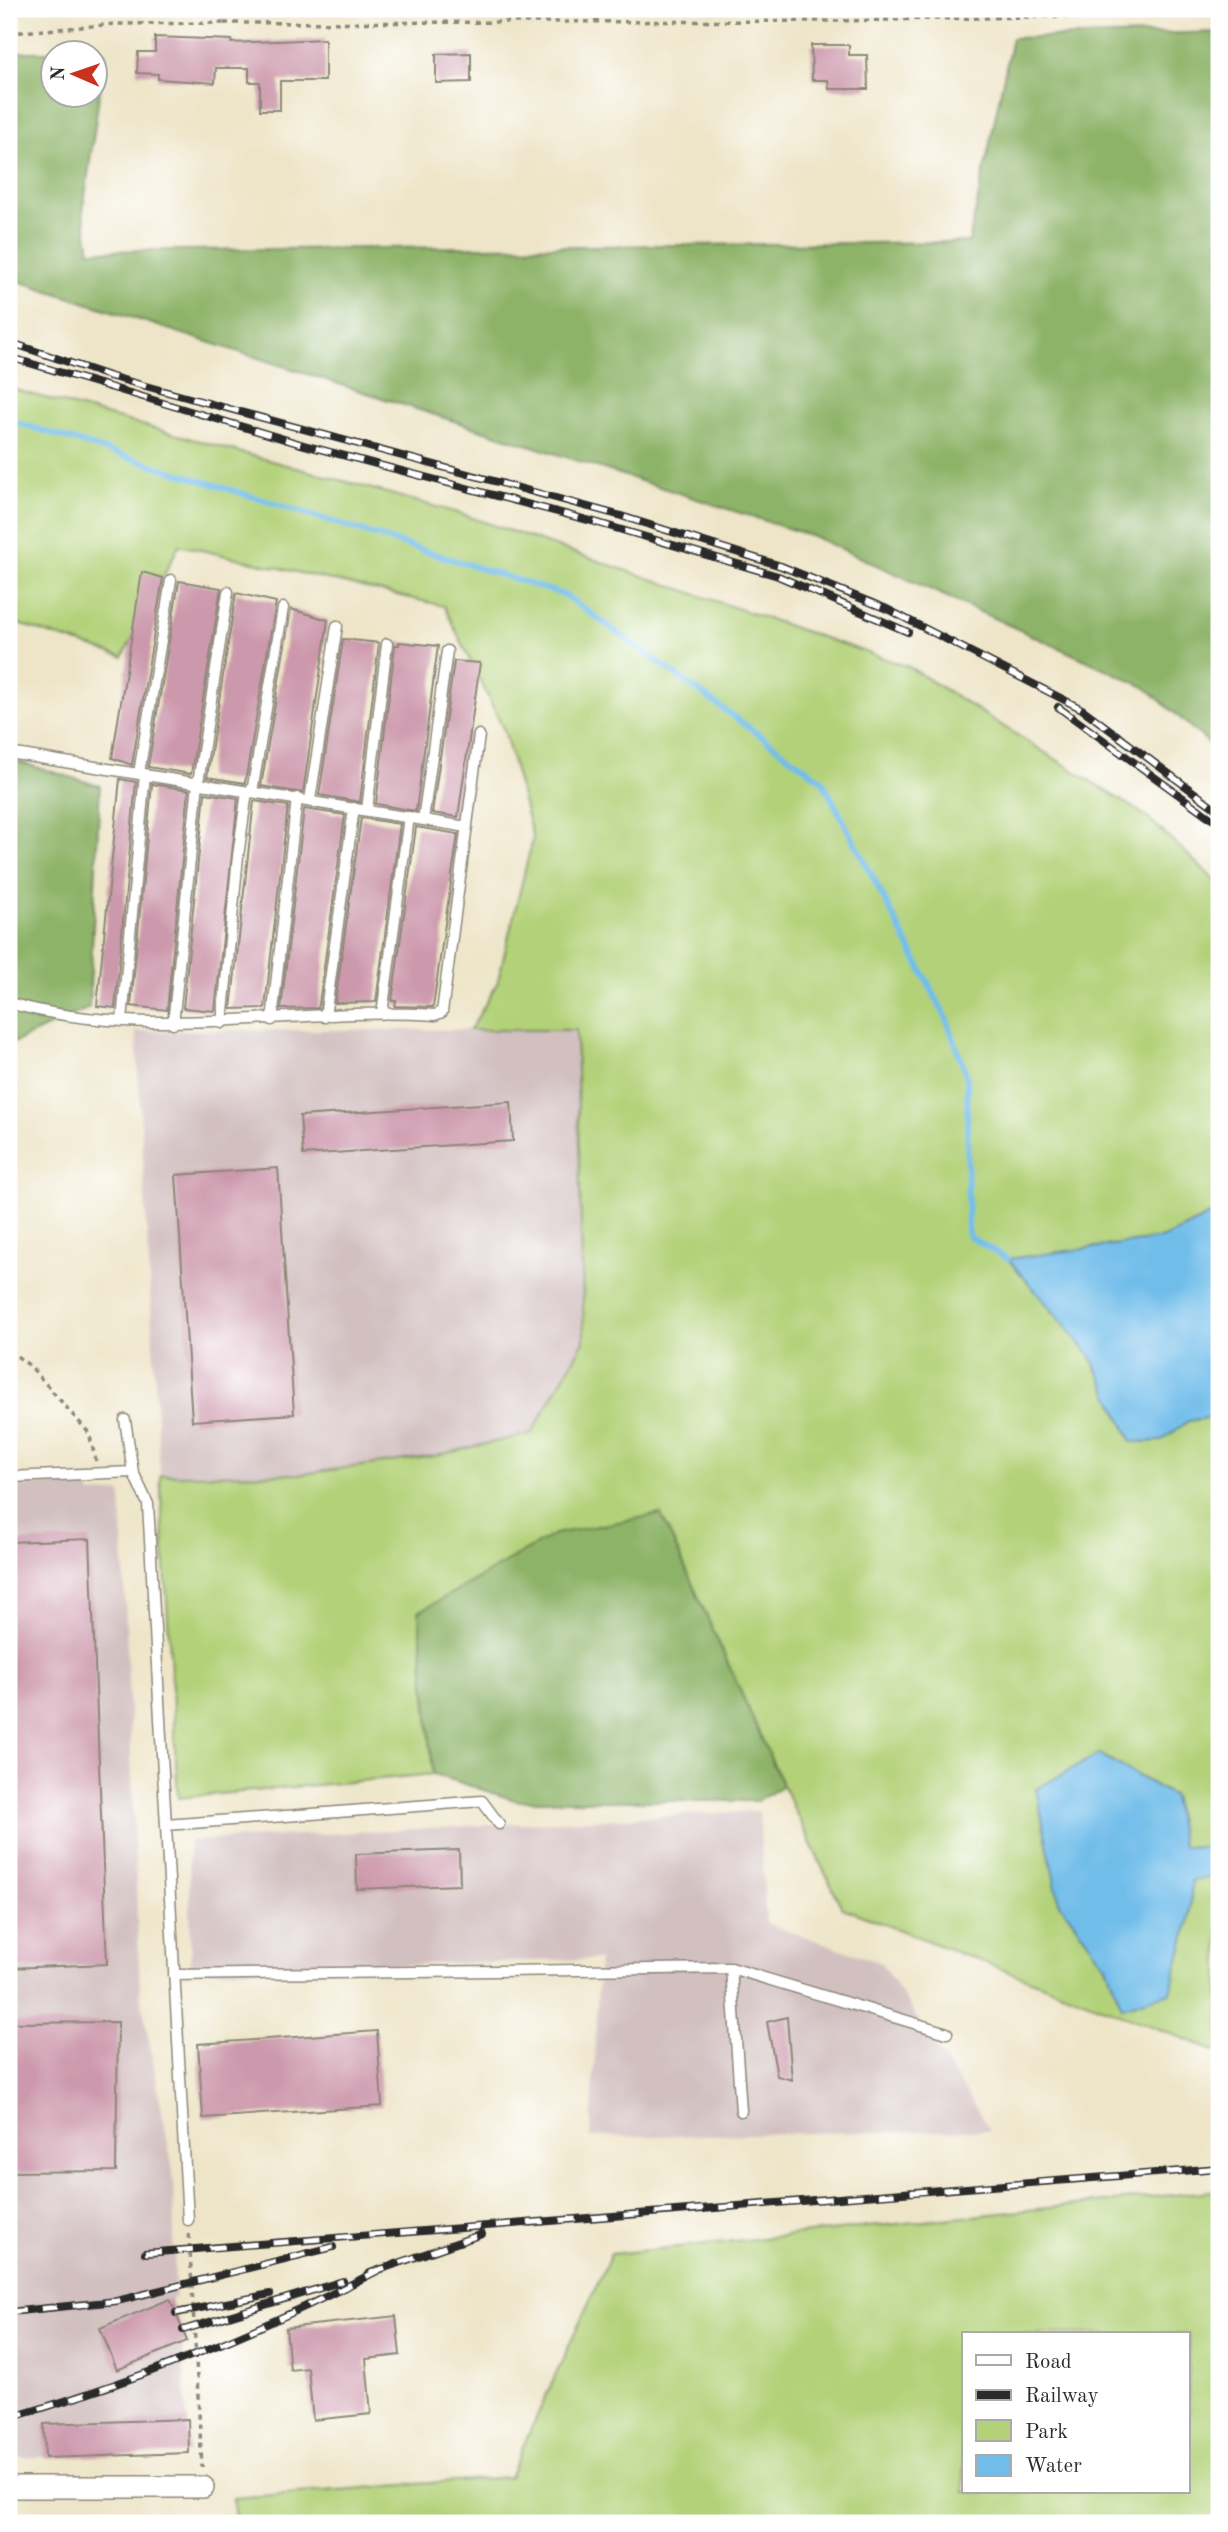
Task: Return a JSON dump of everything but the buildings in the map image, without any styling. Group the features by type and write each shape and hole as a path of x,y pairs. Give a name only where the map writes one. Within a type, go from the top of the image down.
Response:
{"street":[{"path":"9,2487 203,2487"}],"lane":[{"path":"121,1021 141,773 170,580"},
{"path":"173,1024 198,783 228,592"},
{"path":"222,1023 238,856 283,608"},
{"path":"310,800 337,625"},
{"path":"367,810 387,644"},
{"path":"423,820 447,651"},
{"path":"9,1003 62,1016 173,1024 382,1014 435,1015 444,1008 479,735"},
{"path":"9,753 467,827"},
{"path":"272,1020 297,798"},
{"path":"325,1017 355,808"},
{"path":"382,1014 409,817"},
{"path":"125,1420 133,1472 148,1504 188,2220"},
{"path":"9,1477 133,1472"},
{"path":"166,1825 482,1801 499,1824"},
{"path":"174,1975 731,1968 947,2033"},
{"path":"731,1968 741,2111"}],"path":[{"path":"224,9 224,23"},
{"path":"9,33 116,24 824,21 1219,13"},
{"path":"9,1350 30,1366 89,1433 100,1473"},
{"path":"188,2220 203,2487"}],"shaded area":[{"path":"576,1029 584,1341 532,1433 435,1456 302,1474 160,1475 136,1031"},
{"path":"87,1482 91,1494 121,1492 140,1992 173,2170 175,2297 170,2300 187,2341 182,2343 189,2453 9,2458 9,1486"},
{"path":"759,1811 766,1923 881,1963 990,2130 591,2137 599,1959 191,1971 189,1841"}],"green space":[{"path":"1219,32 1219,752 1145,687 815,537 9,278 9,55 16,52 38,52 38,108 97,108 83,211 90,251 969,242 1012,38"},
{"path":"9,388 455,512 909,667 1146,816 1219,884 1219,1210 1164,1238 1009,1260 1090,1355 1132,1442 1161,1441 1188,1421 1219,1416 1219,1848 1182,1846 1173,1796 1100,1754 1059,1902 1106,1966 1122,2007 1189,1922 1192,1880 1219,1875 1219,2052 842,1908 783,1786 660,1514 419,1611 433,1774 178,1798 160,1475 302,1474 435,1456 532,1433 584,1341 576,1030 470,1030 497,984 533,838 504,730 444,606 179,545 123,657 9,621"},
{"path":"9,759 100,786 89,1008 9,1045"},
{"path":"661,1514 783,1786 757,1801 518,1801 433,1774 419,1612 555,1534"},
{"path":"1219,2190 1219,2523 235,2523 233,2498 509,2477 611,2254"}],"water":[{"path":"1219,1210 1219,1416 1188,1421 1161,1441 1132,1442 1090,1355 1008,1259 1164,1238"},
{"path":"1099,1754 1173,1796 1182,1846 1219,1848 1219,1875 1192,1880 1189,1922 1170,1993 1122,2007 1106,1966 1059,1902 1036,1789"}],"waterway":[{"path":"9,420 565,595 822,780 946,1017 967,1077 968,1236 1008,1259"}],"railway":[{"path":"9,342 109,376 618,515 781,566 887,609 1082,709 1219,811"},
{"path":"9,357 304,445 595,522 778,576 908,632"},
{"path":"1058,707 1219,824"},
{"path":"145,2253 1219,2168"},
{"path":"370,2273 482,2234"},
{"path":"9,2312 117,2301 333,2247"},
{"path":"9,2418 104,2388 197,2353 289,2314 379,2270"},
{"path":"183,2330 343,2281"},
{"path":"176,2313 270,2294"}]}
